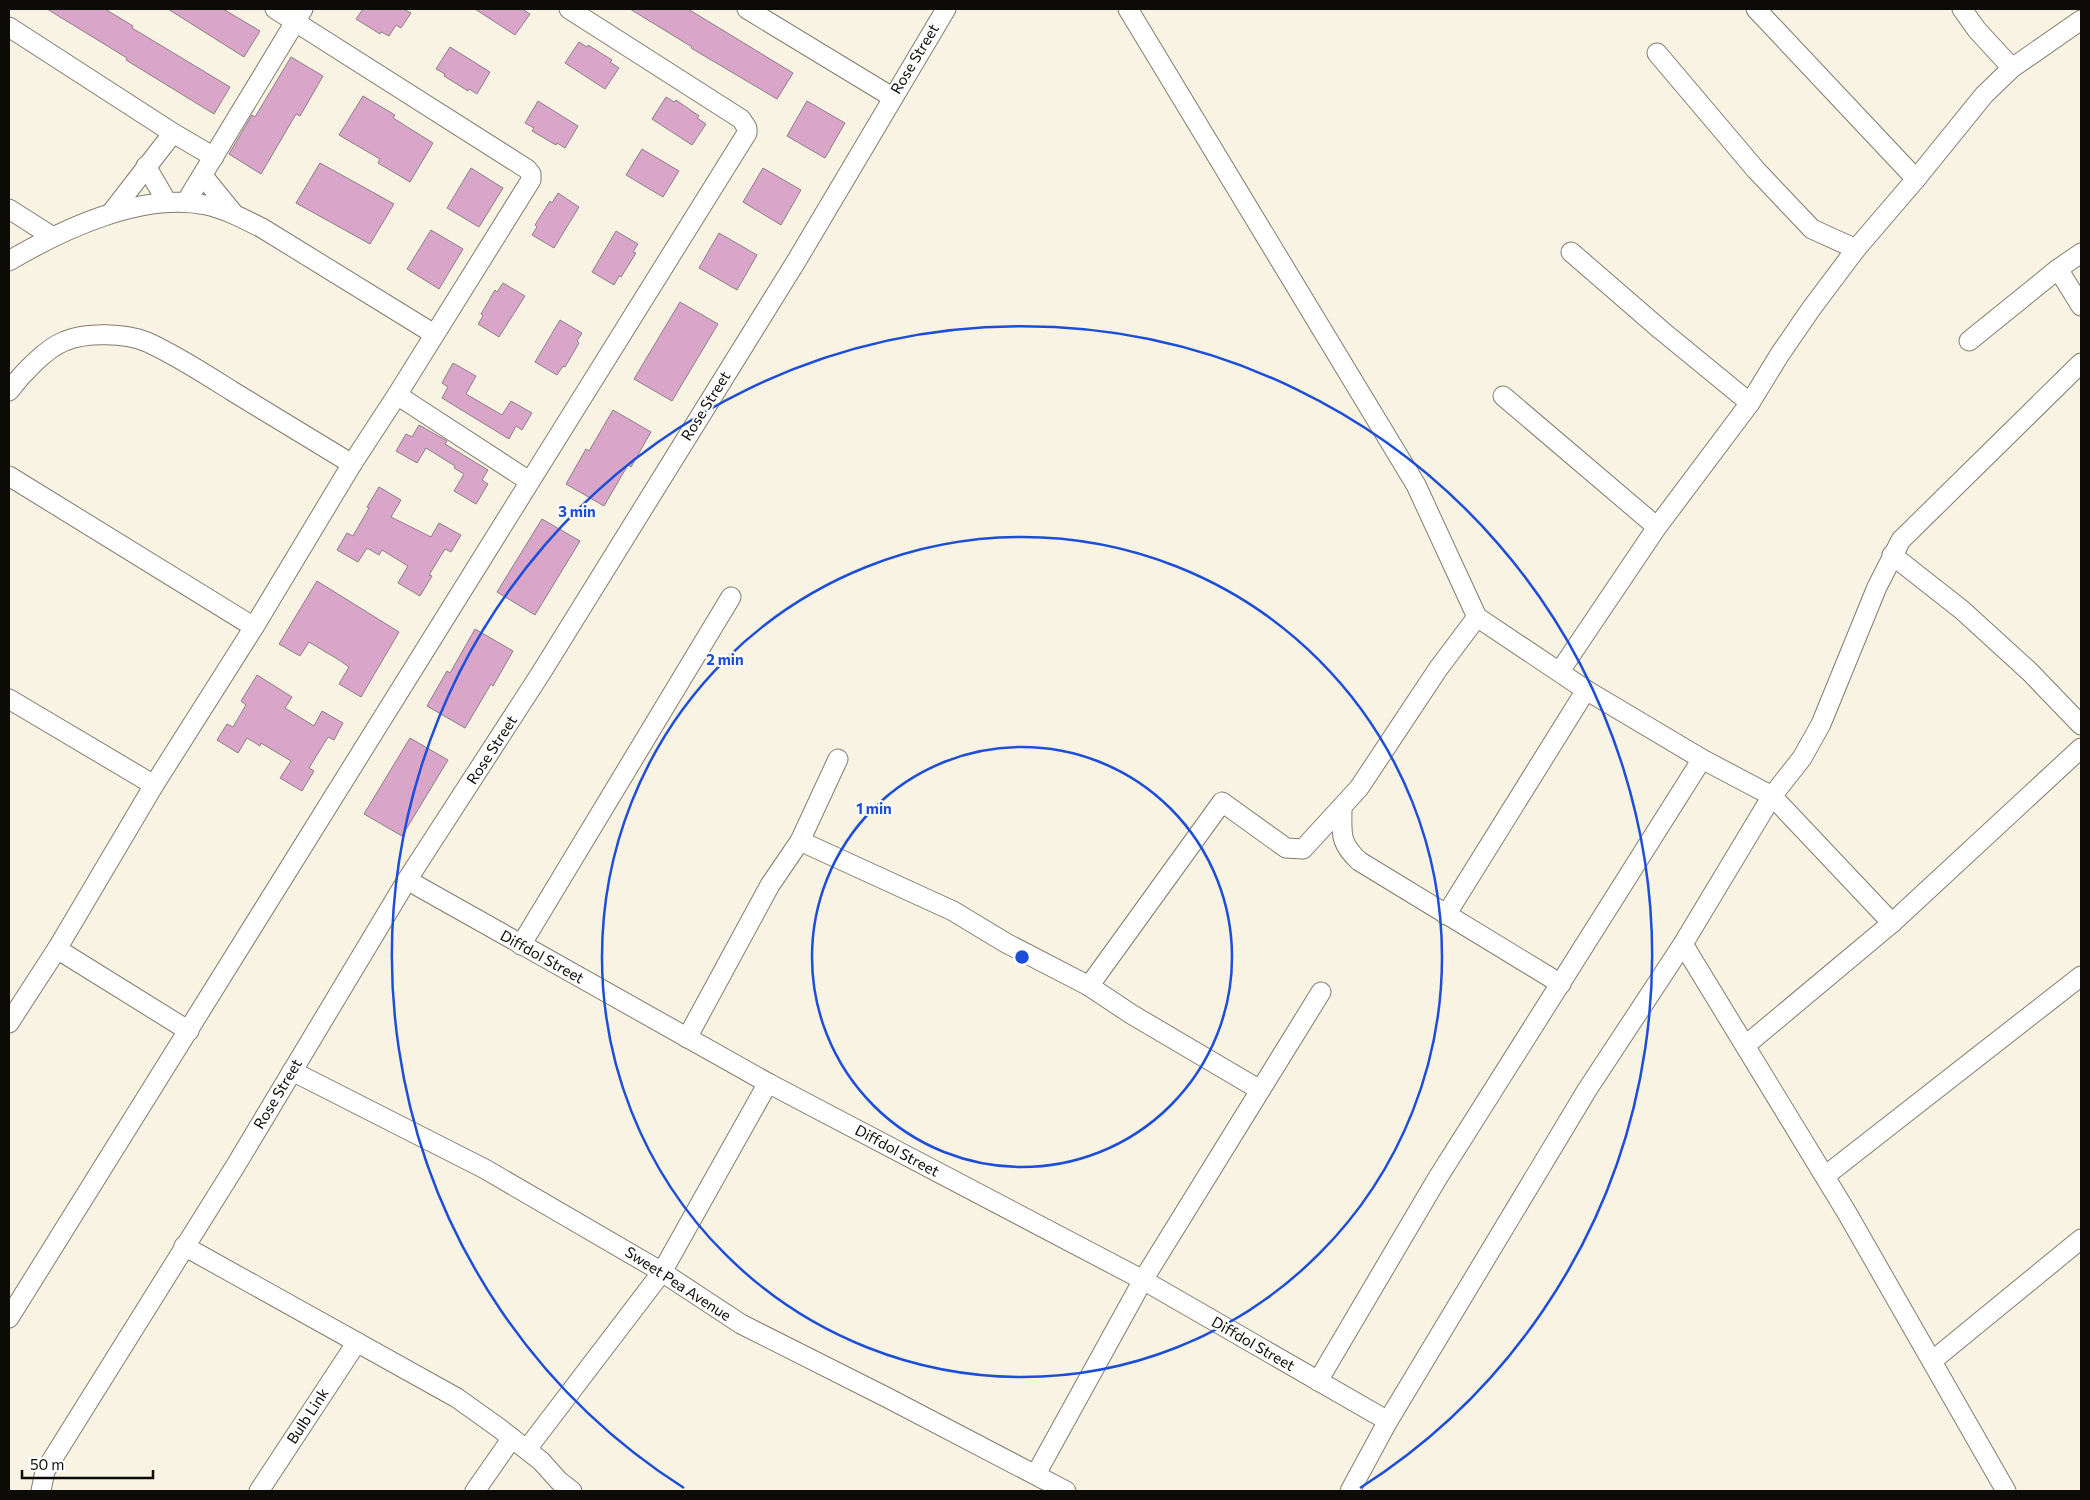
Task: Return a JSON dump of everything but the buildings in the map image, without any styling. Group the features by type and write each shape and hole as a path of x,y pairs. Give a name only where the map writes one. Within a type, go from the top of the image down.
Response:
{"street":[{"path":"9,1023 57,949 154,785 254,627 352,464 398,395 531,180 531,174 518,163 299,15 275,9"},
{"path":"9,1318 528,481 747,133 747,128 741,119 569,9"},
{"path":"747,9 892,97"},
{"path":"1128,9 1416,485 1477,617 1586,690 1702,759 1772,796 1892,923"},
{"path":"1756,9 1916,179"},
{"path":"1962,9 1977,30 2012,68"},
{"name":"Rose Street","path":"41,1491 45,1471 292,1071 407,880 541,673 797,260 943,10"},
{"path":"186,202 299,15"},
{"path":"1560,671 1657,526 1750,403 1800,324 1856,249 1984,95 2012,68 2081,20"},
{"path":"9,26 214,158"},
{"path":"1657,53 1756,170 1812,229 1856,249"},
{"path":"111,213 173,133"},
{"path":"146,166 167,202"},
{"path":"203,176 234,214"},
{"path":"9,261 52,237 111,213 167,202 207,205 234,214 289,244 434,334"},
{"path":"9,209 52,237"},
{"path":"1571,252 1661,330 1750,403"},
{"path":"1970,342 2058,269 2081,253"},
{"path":"2058,269 2081,306"},
{"path":"9,391 19,377 42,356 65,340 100,335 124,336 146,342 205,374 352,464"},
{"path":"1350,1491 1388,1421 1586,1090 1683,944 1772,796 1802,758 1821,724 1877,587 1901,540 2081,363"},
{"path":"398,395 528,481"},
{"path":"1503,396 1657,526"},
{"path":"9,476 254,627"},
{"path":"1892,555 1962,610 2030,672 2081,725"},
{"path":"521,946 731,597"},
{"path":"1090,986 1222,802 1286,848 1303,849 1359,788 1438,669 1477,617"},
{"path":"1446,915 1586,690"},
{"path":"9,699 154,785"},
{"path":"1746,1045 1892,923 2081,748"},
{"path":"686,1038 770,885 800,840 838,759"},
{"path":"1318,1382 1437,1179 1518,1048 1562,984 1702,759"},
{"path":"1342,808 1342,835 1347,850 1359,861 1562,984"},
{"path":"800,840 953,911 1006,943 1090,986 1131,1014 1260,1090"},
{"name":"Diffdol Street","path":"407,880 521,946 768,1083 1143,1280 1388,1421"},
{"path":"1683,944 1825,1176 2006,1491"},
{"path":"57,949 188,1032"},
{"path":"1825,1176 2081,976"},
{"path":"1036,1474 1143,1280 1321,992"},
{"name":"Sweet Pea Avenue","path":"292,1071 485,1169 662,1272 741,1324 1066,1491"},
{"path":"476,1491 520,1444 662,1272 768,1083"},
{"path":"1932,1361 2081,1239"},
{"path":"184,1246 456,1398 520,1444 572,1491"},
{"name":"Bulb Link","path":"259,1491 357,1342"}]}
